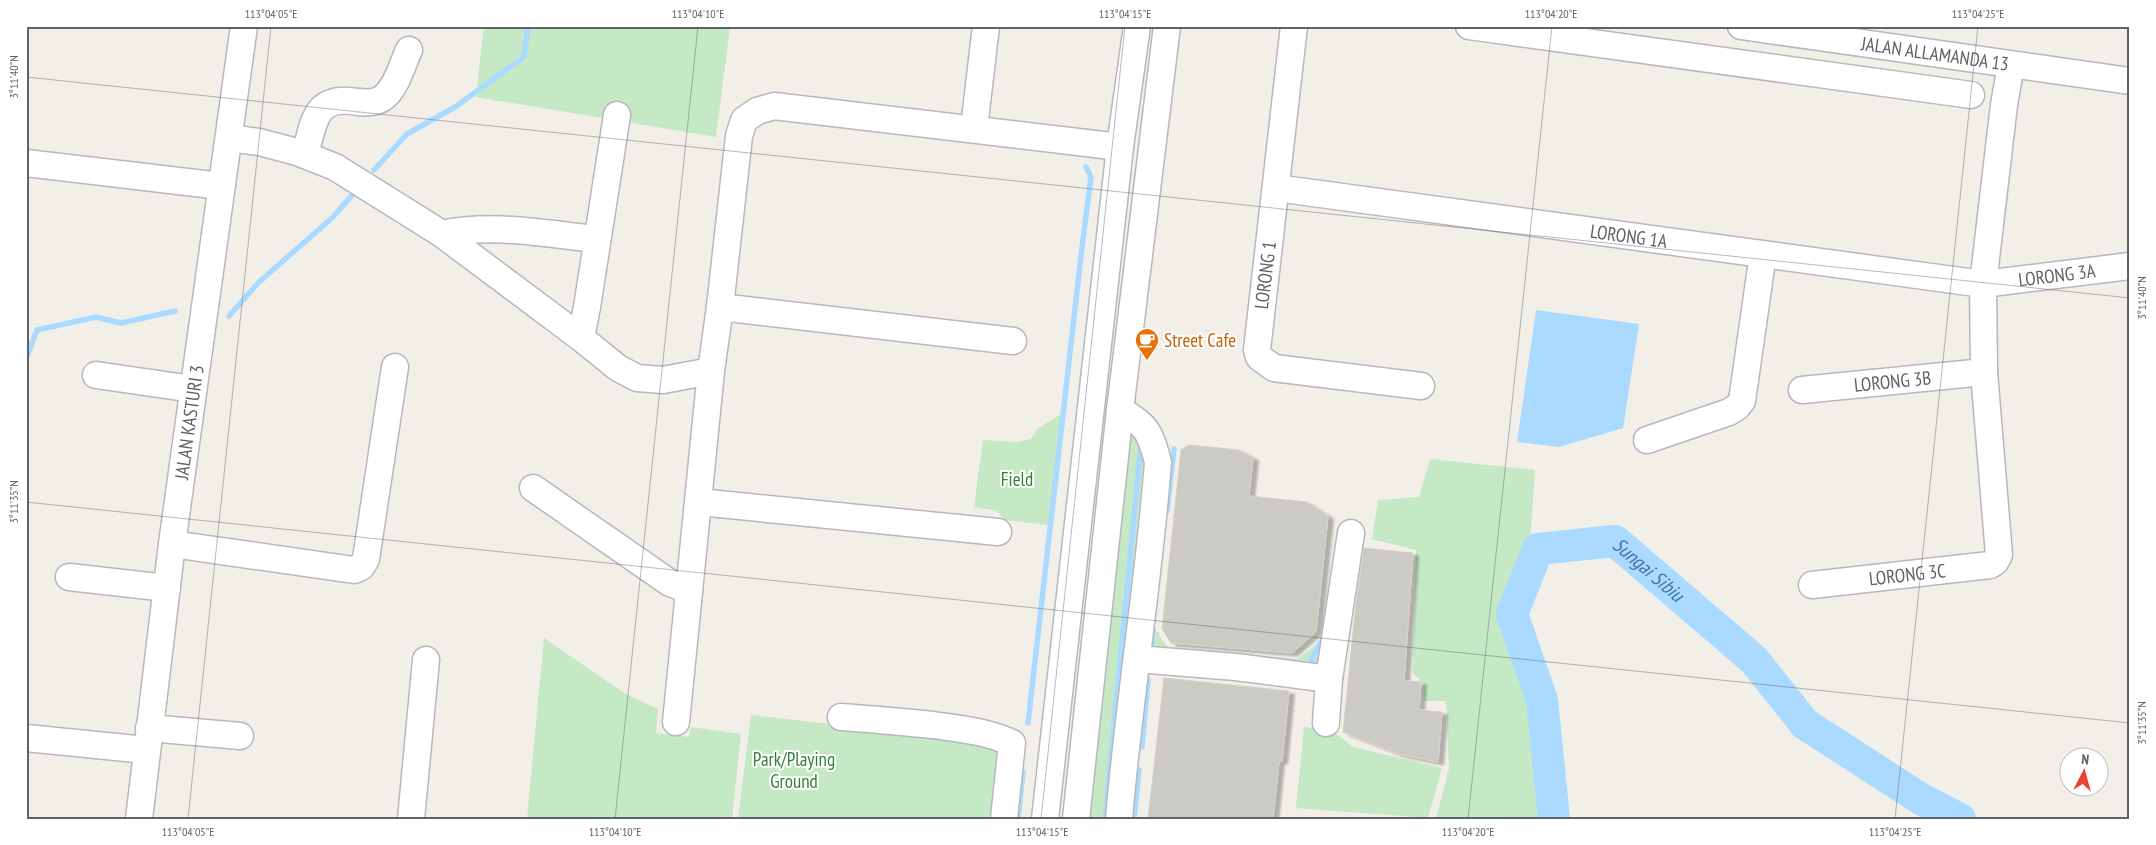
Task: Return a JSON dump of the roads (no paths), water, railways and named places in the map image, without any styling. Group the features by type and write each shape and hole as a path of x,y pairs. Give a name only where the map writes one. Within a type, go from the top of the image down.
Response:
{"street":[{"name":"JALAN KASTURI 3","path":"139,819 147,739 172,544 244,26"},
{"path":"974,128 986,26"},
{"path":"1045,819 1120,147 1137,26"},
{"path":"1076,819 1120,410 1168,26"},
{"name":"LORONG 1","path":"1294,26 1256,350 1259,357 1274,368 1421,386"},
{"path":"1468,26 1532,31 1971,95"},
{"name":"JALAN ALLAMANDA 13","path":"1740,26 2130,81"},
{"path":"1866,81 1868,44"},
{"path":"306,155 313,123 323,107 332,101 366,103 383,98 391,89 409,50"},
{"path":"1984,372 1983,284 2004,105 2011,64"},
{"path":"676,722 711,371 739,136 744,120 757,111 774,106 974,128 1120,147"},
{"path":"581,338 617,115"},
{"path":"229,138 259,142 306,155 335,168 442,234 618,368 637,378 662,380 711,371"},
{"path":"26,163 221,186"},
{"name":"LORONG 1A","path":"1276,188 1983,284"},
{"path":"442,234 463,230 490,229 597,239"},
{"path":"1647,440 1720,416 1737,407 1742,401 1764,254"},
{"name":"LORONG 3A","path":"1983,284 2130,266"},
{"path":"720,307 1013,341"},
{"path":"172,544 354,570 361,567 366,559 395,367"},
{"name":"LORONG 3B","path":"1802,390 1984,372"},
{"name":"LORONG 3C","path":"1812,585 1990,565 1999,555 1984,372"},
{"path":"96,375 193,389"},
{"path":"1119,819 1124,762 1138,659 1158,462 1149,432 1134,418 1120,410"},
{"path":"533,488 670,583 689,590"},
{"path":"698,502 998,532"},
{"path":"1326,723 1328,679 1351,532"},
{"path":"69,577 167,588"},
{"path":"1138,659 1328,679"},
{"path":"411,819 426,660"},
{"path":"841,717 975,730 994,735 1012,743 1083,750"},
{"path":"26,738 147,739 240,736"},
{"path":"1004,819 1012,743"}],"water":[{"path":"1536,310 1639,324 1623,428 1559,447 1517,442"}],"waterway":[{"path":"374,170 407,134 455,107 524,57 528,26"},
{"path":"1028,723 1091,177 1086,167"},
{"path":"229,316 258,283 332,218 354,193"},
{"path":"26,359 37,330 96,317 121,323 175,311"},
{"path":"1105,819 1141,444"},
{"path":"1167,511 1174,449"},
{"name":"Sungai Sibiu","path":"1554,819 1542,700 1512,614 1538,549 1615,541 1754,660 1805,724 1921,799 1960,819"},
{"path":"1153,629 1151,649 1155,649"},
{"path":"1305,665 1309,665 1320,643"},
{"path":"1142,747 1148,680"},
{"path":"1134,819 1139,770"},
{"path":"1018,819 1023,772"}],"place":[{"name":"Street Cafe","path":"1147,361"}],"park label":[{"name":"Field","path":"1017,479"},
{"name":"Park/Playing Ground","path":"794,770"}]}
